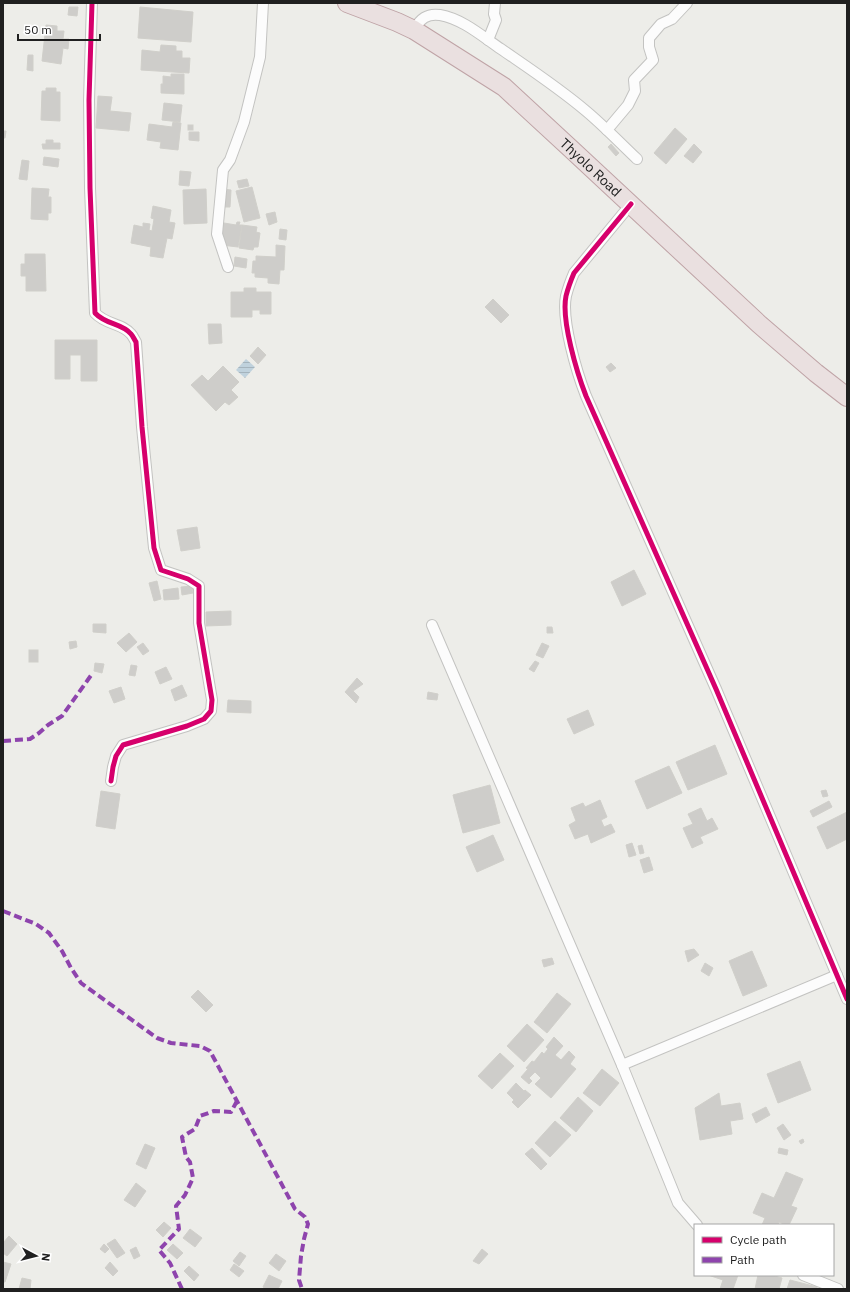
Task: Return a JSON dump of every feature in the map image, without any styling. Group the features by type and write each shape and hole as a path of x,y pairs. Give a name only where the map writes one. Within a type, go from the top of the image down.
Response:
{"highway":[{"name":"Thyolo Road","path":"347,3 414,30 504,87 759,324 816,373 847,397"}],"street":[{"path":"92,3 89,100 89,173 95,313 101,319 120,326 130,333 136,342 142,427 154,548 161,570 188,579 199,586 199,624 212,700 211,711 204,718 187,726 123,745 116,756 111,780"},
{"path":"228,267 217,234 223,170 230,160 244,122 260,57 263,3"},
{"path":"488,40 496,20 494,14 495,3"},
{"path":"607,130 628,105 635,91 634,80 653,60 649,47 649,38 661,24 672,19 687,3"},
{"path":"414,30 418,21 430,15 440,15 452,18 470,27 586,110 637,159"},
{"path":"631,204 574,273 569,284 566,298 566,321 581,384 716,688 847,999"},
{"path":"432,625 622,1065 678,1203 696,1224"},
{"path":"622,1065 837,975"},
{"path":"806,1276 838,1289"}],"water":[{"path":"246,359 255,367 245,378 236,370"}],"building":[{"path":"69,7 78,7 77,16 68,15"},
{"path":"140,7 193,12 191,42 138,38"},
{"path":"46,25 57,26 57,31 64,31 63,39 69,39 68,49 63,48 61,64 42,61"},
{"path":"161,45 176,46 176,51 182,51 182,58 190,58 189,73 141,70 142,50 160,52"},
{"path":"28,55 33,55 33,71 27,70"},
{"path":"171,74 184,74 184,94 161,93 163,76 171,77"},
{"path":"46,88 56,88 56,92 60,92 60,121 41,120 42,91 46,91"},
{"path":"98,96 112,97 110,111 131,113 129,131 96,128"},
{"path":"164,103 182,105 180,122 162,120"},
{"path":"173,122 181,123 178,150 160,148 161,142 147,140 149,124 172,127"},
{"path":"188,125 193,125 193,130 188,130"},
{"path":"675,128 687,139 666,164 654,153"},
{"path":"3,131 6,131 5,138 3,138"},
{"path":"189,132 199,132 199,141 189,140"},
{"path":"46,140 53,140 53,143 60,143 60,149 43,149 42,144 46,144"},
{"path":"611,144 619,153 616,156 608,147"},
{"path":"694,144 702,152 693,163 684,156"},
{"path":"44,157 59,159 58,167 43,165"},
{"path":"22,160 29,161 27,180 19,179"},
{"path":"180,171 191,172 189,186 179,185"},
{"path":"247,179 249,186 239,188 237,181"},
{"path":"252,187 260,218 244,222 236,191"},
{"path":"32,188 49,189 48,197 51,197 51,213 48,213 48,220 31,219"},
{"path":"206,189 207,223 184,224 183,190"},
{"path":"222,189 231,190 230,207 221,207"},
{"path":"153,206 171,210 169,222 175,223 172,239 167,238 163,258 150,256 151,247 131,243 134,225 143,227 143,223 150,224 149,230 152,231 154,219 151,218"},
{"path":"275,212 277,222 269,225 266,214"},
{"path":"237,222 240,222 239,225 242,225 238,247 221,245 224,223 236,225"},
{"path":"242,225 257,227 256,232 260,233 258,247 254,247 253,250 239,248"},
{"path":"280,229 287,230 286,240 279,239"},
{"path":"276,245 285,246 284,270 280,270 279,284 268,283 268,278 255,277 255,273 252,273 253,261 256,261 256,256 276,257"},
{"path":"25,254 45,254 46,291 26,291 26,276 21,276 21,264 25,264"},
{"path":"235,257 247,259 246,268 234,266"},
{"path":"244,288 256,288 256,292 271,292 271,314 260,314 260,310 252,310 252,317 231,317 231,292 244,292"},
{"path":"493,299 509,315 501,323 485,307"},
{"path":"208,324 221,324 222,343 209,344"},
{"path":"55,340 97,340 97,381 81,381 81,355 70,355 70,379 55,379"},
{"path":"258,347 266,355 258,364 250,356"},
{"path":"611,363 616,368 610,372 606,367"},
{"path":"223,366 239,382 231,390 238,397 229,405 225,402 216,411 191,385 202,375 208,381"},
{"path":"197,527 200,548 181,551 177,530"},
{"path":"634,570 646,594 622,606 611,582"},
{"path":"157,581 161,599 154,601 149,583"},
{"path":"192,586 193,593 182,595 181,587"},
{"path":"178,588 179,599 164,600 163,590"},
{"path":"231,611 231,625 206,626 206,612"},
{"path":"93,624 106,624 106,633 93,632"},
{"path":"547,627 552,627 553,633 547,633"},
{"path":"129,633 137,642 126,652 117,643"},
{"path":"76,641 77,647 70,649 69,642"},
{"path":"143,643 149,651 143,655 137,647"},
{"path":"542,643 549,646 543,658 536,655"},
{"path":"29,650 38,650 38,662 29,662"},
{"path":"535,661 539,663 534,672 529,669"},
{"path":"95,663 104,664 102,673 94,671"},
{"path":"131,665 137,666 135,676 129,675"},
{"path":"166,667 172,679 160,684 155,672"},
{"path":"357,678 363,684 353,691 359,697 356,703 345,692"},
{"path":"182,685 187,696 175,701 171,690"},
{"path":"121,687 125,699 114,703 109,691"},
{"path":"428,692 438,694 437,700 427,699"},
{"path":"228,700 251,701 251,713 227,712"},
{"path":"588,710 594,725 574,734 567,719"},
{"path":"715,745 727,774 688,790 676,762"},
{"path":"669,766 682,793 647,809 635,781"},
{"path":"490,785 500,823 463,833 453,795"},
{"path":"826,790 828,796 823,797 821,791"},
{"path":"101,791 120,794 115,829 96,826"},
{"path":"600,800 607,817 601,820 604,827 611,824 615,832 591,843 588,834 575,839 569,825 576,821 571,808 583,803 585,807"},
{"path":"829,801 832,807 813,817 810,811"},
{"path":"701,808 707,821 712,818 718,829 700,837 703,843 692,848 683,828 693,824 688,814"},
{"path":"847,812 847,839 827,849 817,827"},
{"path":"493,835 504,860 477,872 466,847"},
{"path":"632,843 636,855 629,857 626,845"},
{"path":"642,845 644,853 640,854 638,846"},
{"path":"649,857 653,870 644,873 640,860"},
{"path":"694,949 699,955 688,962 685,951"},
{"path":"752,951 767,986 743,996 729,961"},
{"path":"552,958 554,964 544,967 542,960"},
{"path":"705,963 713,968 709,976 701,971"},
{"path":"198,990 213,1005 206,1012 191,997"},
{"path":"557,993 571,1004 547,1033 534,1022"},
{"path":"527,1024 544,1040 524,1062 507,1046"},
{"path":"554,1037 563,1046 555,1055 561,1060 569,1051 575,1057 570,1064 576,1069 551,1098 535,1084 541,1078 535,1072 529,1078 532,1081 529,1084 521,1077 528,1069 526,1068 532,1061 534,1062 542,1052 544,1054 548,1049 546,1047"},
{"path":"500,1053 514,1066 492,1089 478,1076"},
{"path":"800,1061 811,1090 778,1103 767,1074"},
{"path":"602,1069 619,1083 600,1106 583,1093"},
{"path":"516,1083 524,1091 525,1090 531,1095 518,1108 512,1102 514,1100 507,1093"},
{"path":"719,1093 721,1106 740,1103 743,1119 730,1121 732,1134 700,1140 695,1108"},
{"path":"578,1097 593,1111 576,1132 560,1118"},
{"path":"766,1107 770,1115 756,1123 752,1114"},
{"path":"555,1121 571,1135 550,1157 535,1143"},
{"path":"783,1124 791,1135 784,1140 777,1128"},
{"path":"803,1139 804,1142 801,1144 799,1141"},
{"path":"145,1144 155,1148 146,1169 136,1164"},
{"path":"532,1148 547,1164 541,1170 525,1154"},
{"path":"779,1148 788,1150 787,1155 778,1153"},
{"path":"786,1172 803,1179 791,1206 797,1208 789,1224 779,1222 778,1224 762,1224 765,1218 753,1213 762,1193 774,1198"},
{"path":"136,1183 146,1191 135,1207 124,1200"},
{"path":"164,1222 171,1228 163,1237 156,1230"},
{"path":"190,1229 202,1238 195,1247 183,1238"},
{"path":"9,1236 17,1244 7,1256 3,1253 3,1243"},
{"path":"115,1239 125,1253 117,1258 107,1244"},
{"path":"104,1244 109,1249 105,1253 100,1249"},
{"path":"173,1244 183,1253 177,1259 167,1250"},
{"path":"136,1247 140,1256 134,1259 130,1250"},
{"path":"482,1249 488,1254 479,1264 473,1261"},
{"path":"240,1252 246,1256 239,1266 233,1261"},
{"path":"276,1254 286,1261 279,1271 269,1263"},
{"path":"3,1262 11,1264 5,1282 3,1282"},
{"path":"110,1262 118,1271 113,1276 105,1268"},
{"path":"234,1264 244,1271 239,1277 230,1270"},
{"path":"189,1266 199,1275 194,1281 184,1271"},
{"path":"269,1275 282,1281 278,1289 266,1289 263,1287"},
{"path":"711,1276 738,1276 733,1289 720,1289 723,1280"},
{"path":"758,1276 775,1276 782,1278 779,1289 755,1289"},
{"path":"22,1278 31,1280 30,1289 19,1289"},
{"path":"790,1280 817,1287 817,1289 787,1289"}],"marked path":[{"path":"3,741 30,739 62,716 92,674"},
{"path":"3,911 36,924 49,933 62,951 81,983 157,1038 171,1043 200,1046 210,1051 295,1209 305,1217 308,1224 301,1256 299,1280 302,1289"},
{"path":"182,1289 170,1263 159,1250 179,1229 176,1206 185,1195 193,1178 190,1162 186,1157 182,1137 195,1129 200,1116 214,1111 231,1112 237,1101"}],"cycle path":[{"path":"92,3 89,100 90,188 95,313 104,320 127,330 136,342 142,427 154,548 161,570 188,579 199,586 199,623 212,700 211,711 204,719 187,726 123,745 116,756 111,781"},
{"path":"631,204 574,273 570,284 566,296 565,306 568,332 574,361 586,396 716,689 847,999"}]}
